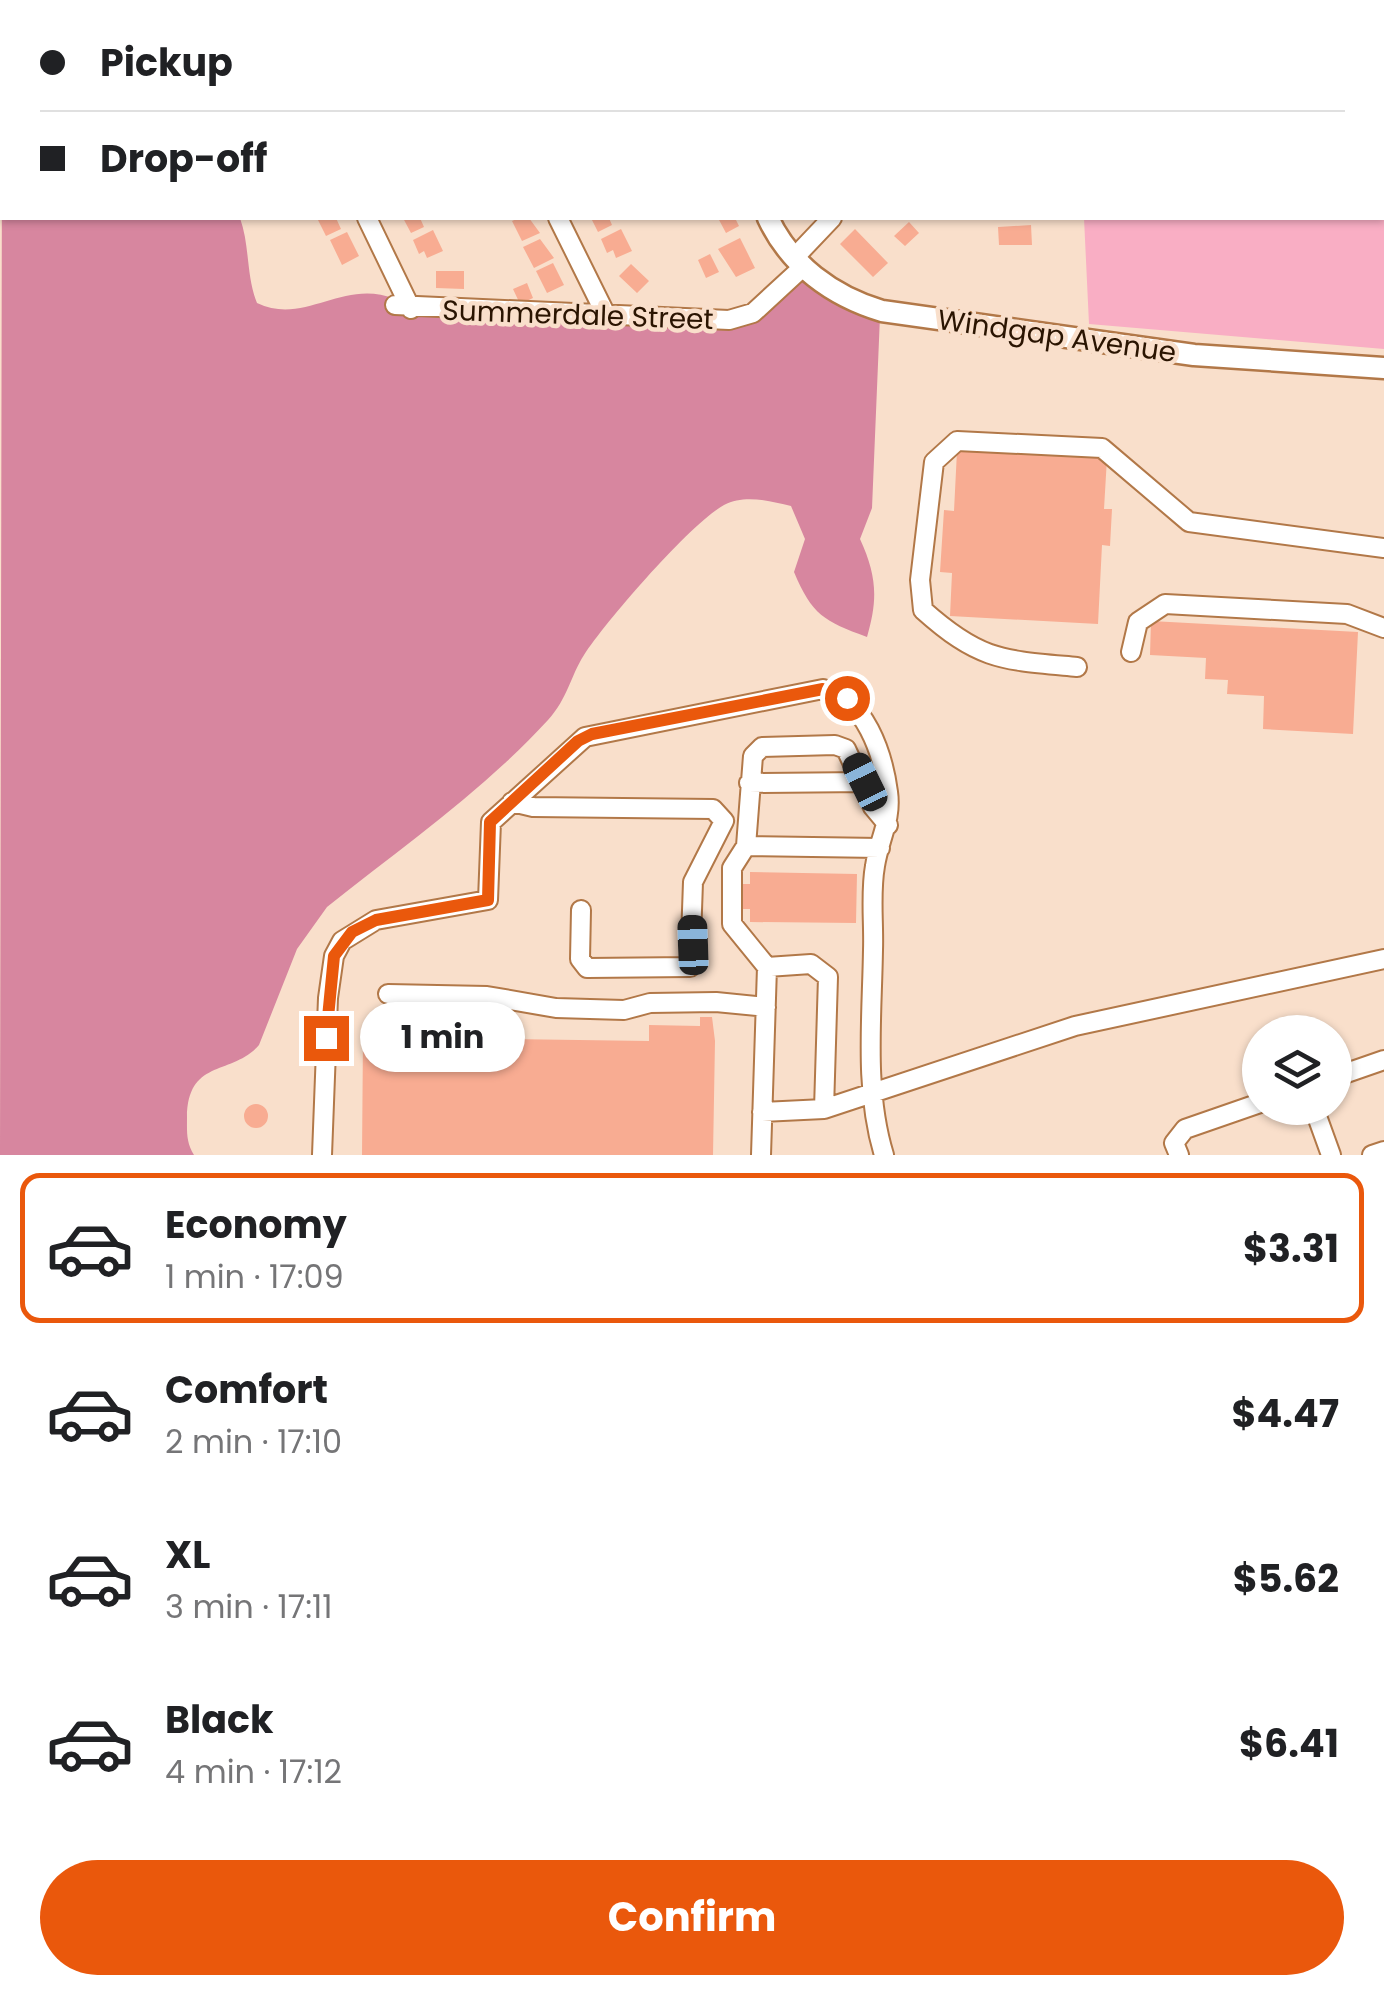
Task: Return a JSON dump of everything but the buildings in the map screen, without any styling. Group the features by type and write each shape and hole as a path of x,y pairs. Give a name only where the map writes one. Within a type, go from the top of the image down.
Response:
{"main road":[{"name":"Windgap Avenue","path":"769,220 798,263 853,300 898,314 1194,355 1384,368"}],"street":[{"name":"Summerdale Street","path":"367,220 403,307 607,317 743,317 798,263 830,220"},
{"path":"559,220 607,317"},
{"path":"1076,667 997,660 959,642 923,610 920,580 934,462 957,441 1102,448 1189,522 1384,548"},
{"path":"1131,652 1138,622 1165,604 1347,614 1384,628"},
{"path":"322,1155 328,998 334,956 342,941 376,920 488,900 489,825 569,748 592,734 823,689 847,698 856,708 879,754 888,790 888,825 874,868 874,1094 884,1155"},
{"path":"760,1155 768,966 732,924 732,868 746,846 753,756 762,747 834,744 851,753 872,807 888,825"},
{"path":"749,783 865,782"},
{"path":"512,802 533,807 713,809 721,814 724,822 693,882 690,967 587,968 580,959 582,910"},
{"path":"746,846 880,848"},
{"path":"762,1112 824,1109 1075,1026 1384,959"},
{"path":"768,966 811,964 828,977 824,1109"},
{"path":"388,994 487,996 556,1008 624,1010 650,1004 716,1002 766,1007"},
{"path":"1352,1071 1384,1060"},
{"path":"1178,1155 1174,1143 1185,1129 1242,1109"},
{"path":"1320,1125 1331,1155"},
{"path":"1372,1155 1384,1151"}],"shaded area":[{"path":"2,220 240,220 257,303 275,309 376,294 395,299 727,324 803,273 880,316 872,508 860,539 874,588 867,637 830,621 807,598 794,572 805,539 791,506 757,500 724,505 671,552 611,619 584,655 555,712 523,746 441,818 327,907 297,949 259,1045 248,1055 203,1076 195,1085 187,1117 188,1141 194,1155 0,1155"},
{"path":"1084,220 1384,220 1384,349 1089,324"}],"route":[{"path":"326,1038 334,956 342,941 376,920 398,920 488,900 490,822 578,741 592,734 823,689 847,698"}]}
